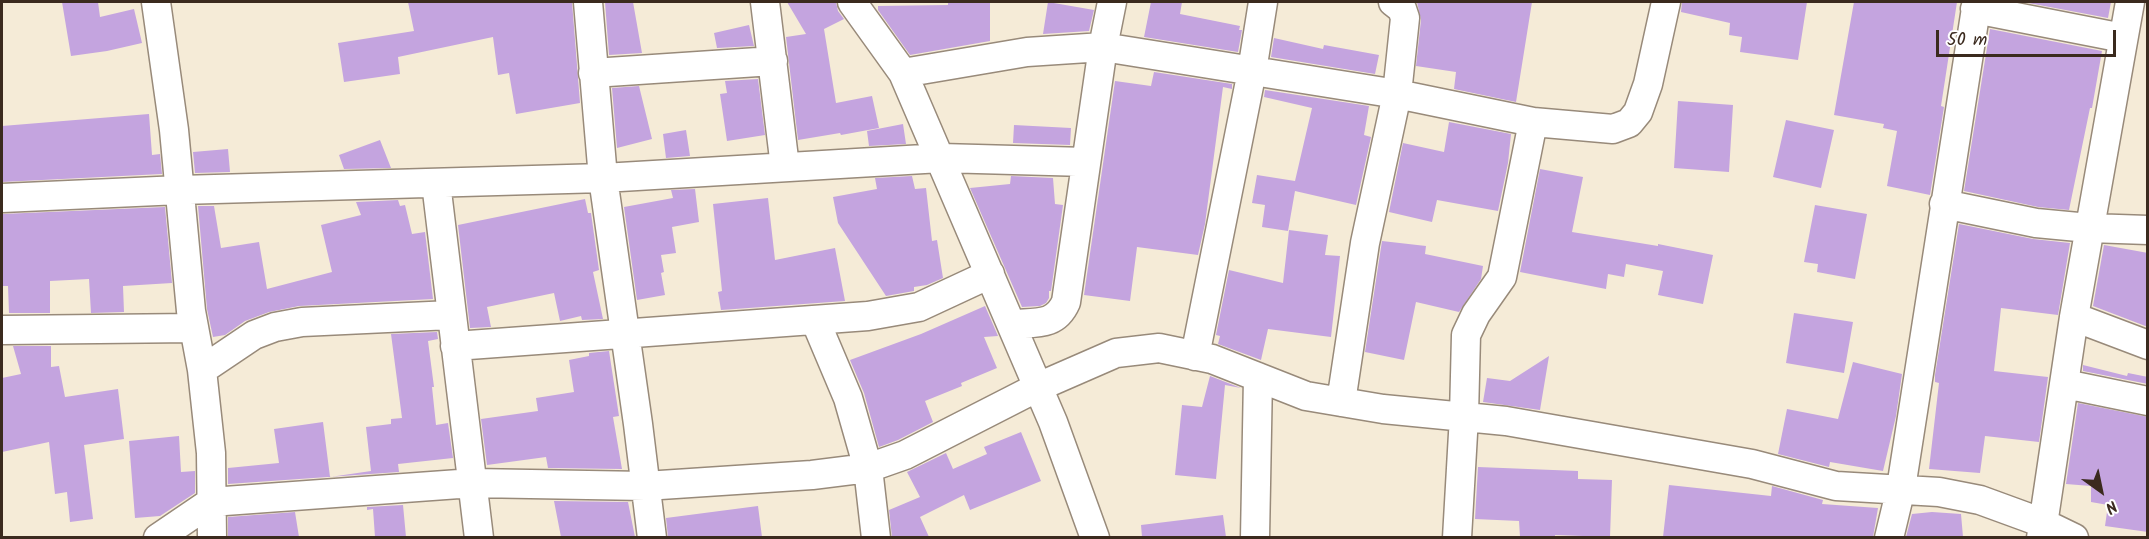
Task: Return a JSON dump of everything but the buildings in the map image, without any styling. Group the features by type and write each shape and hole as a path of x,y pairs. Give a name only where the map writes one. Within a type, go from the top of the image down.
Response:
{"street":[{"path":"156,2 174,129 194,328 202,370 211,453 212,537"},
{"path":"588,2 603,178 652,537"},
{"path":"765,2 785,167"},
{"path":"852,2 903,73 1038,387 1095,537"},
{"path":"1011,324 1053,320 1061,313 1066,302 1103,47 1112,2"},
{"path":"1195,356 1252,71 1263,2"},
{"path":"1341,402 1365,243 1396,94 1405,18 1402,9 1393,2"},
{"path":"903,73 1027,52 1103,47 1396,94 1533,122 1613,129 1629,123 1638,112 1648,84 1666,2"},
{"path":"2042,530 2074,317 2130,2"},
{"path":"1889,537 1901,488 1976,5 2123,38"},
{"path":"593,73 773,61"},
{"path":"1456,537 1464,416 1466,335 1476,314 1502,277 1533,122"},
{"path":"2,198 180,190 603,178 941,158 1086,162"},
{"path":"436,183 479,537"},
{"path":"1944,204 2036,223 2148,230"},
{"path":"455,346 868,316 919,307 990,274"},
{"path":"202,370 254,335 275,327 302,322 451,315"},
{"path":"2074,317 2148,345"},
{"path":"815,320 848,398 868,468 876,537"},
{"path":"2,330 194,328"},
{"path":"158,537 211,502 472,483 645,486 812,476 868,468 905,455 1038,387 1116,353 1159,348 1212,359 1306,396 1383,409 1506,420 1752,464 1836,486 1939,492 1980,500 2042,530 2074,537"},
{"path":"1256,537 1258,377"},
{"path":"2065,384 2148,401"}]}
